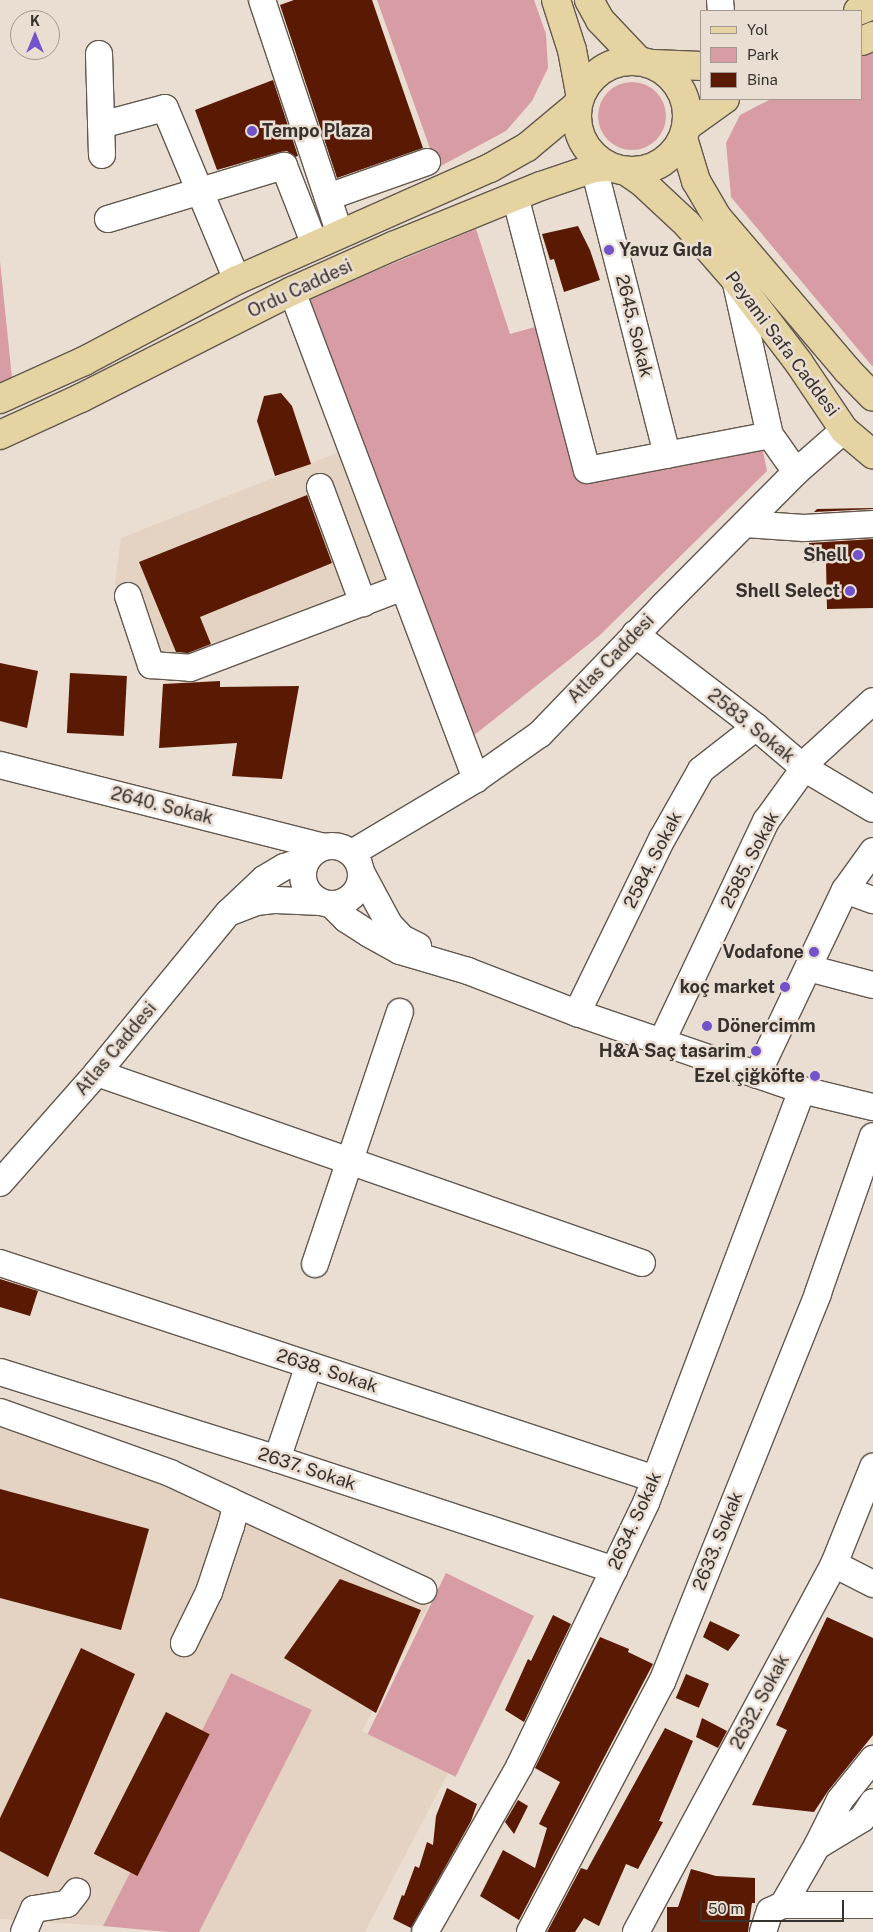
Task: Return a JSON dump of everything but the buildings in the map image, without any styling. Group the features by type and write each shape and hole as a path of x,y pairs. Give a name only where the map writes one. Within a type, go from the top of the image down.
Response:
{"main road":[{"path":"556,0 572,50 578,100 576,125 583,142 594,157 610,169 644,170 660,164 673,153 685,133 724,100"},
{"path":"860,10 873,5"},
{"path":"597,7 646,62 669,74 681,89 687,108 685,133"},
{"path":"578,100 590,78 604,67 621,61 700,66"},
{"name":"Ordu Caddesi","path":"0,399 84,361 237,280 490,168 527,147 578,100"},
{"name":"Peyami Safa Caddesi","path":"685,133 696,181 717,217 847,370 872,395"},
{"name":"Ordu Caddesi","path":"0,435 82,398 292,291 393,246 515,196 610,169"},
{"name":"Peyami Safa Caddesi","path":"610,169 642,182 687,224 735,279 873,454"},
{"path":"851,428 843,407 851,398 872,395"}],"street":[{"path":"262,0 340,234"},
{"path":"99,54 102,155"},
{"path":"101,125 165,108 237,280"},
{"path":"328,197 426,162"},
{"path":"108,219 284,166 315,245"},
{"name":"2645. Sokak","path":"610,169 667,455"},
{"path":"515,196 587,470 770,435"},
{"path":"735,279 770,435 796,472"},
{"path":"292,291 476,779"},
{"name":"Atlas Caddesi","path":"356,863 540,734 635,634 796,472 851,428"},
{"path":"320,487 363,603"},
{"path":"745,524 804,528 873,524"},
{"path":"128,596 151,665 190,668 404,587"},
{"name":"2583. Sokak","path":"635,634 756,727 804,768 873,809"},
{"name":"2585. Sokak","path":"661,1043 766,821 813,756 873,701"},
{"name":"2584. Sokak","path":"577,1013 662,839 701,770 756,727"},
{"name":"2640. Sokak","path":"0,765 315,853"},
{"path":"468,971 402,938 389,924 356,863 338,846 315,853 303,880 306,889 368,934 400,951 468,971 661,1043 802,1090 873,1107"},
{"path":"757,1075 845,890 873,851"},
{"name":"Atlas Caddesi","path":"0,1183 97,1073 228,913 264,879 284,866 315,853"},
{"path":"228,913 256,902 276,900 326,903 349,898 356,891 356,863"},
{"path":"845,890 873,900"},
{"path":"808,968 873,985"},
{"path":"315,1264 351,1163 400,1012"},
{"path":"97,1073 642,1263"},
{"name":"2634. Sokak","path":"425,1932 519,1767 614,1570 655,1479 802,1090"},
{"name":"2633. Sokak","path":"530,1932 662,1682 818,1293 873,1136"},
{"name":"2638. Sokak","path":"0,1263 655,1479"},
{"path":"277,1459 309,1365"},
{"name":"2637. Sokak","path":"0,1372 277,1459 614,1570"},
{"path":"0,1412 170,1473 423,1590"},
{"name":"2632. Sokak","path":"636,1932 834,1564 873,1467"},
{"path":"184,1643 209,1592 231,1526 235,1511 230,1502"},
{"path":"834,1564 873,1584"},
{"path":"783,1905 817,1846 840,1800 873,1759"},
{"path":"817,1846 862,1819 873,1802"},
{"path":"24,1932 34,1910 67,1904 77,1891"},
{"path":"763,1932 770,1911 783,1905 873,1905"}],"shaded area":[{"path":"339,452 394,597 189,673 136,668 115,583 121,538"},
{"path":"0,1414 129,1457 429,1605 362,1731 448,1773 365,1932 199,1932 311,1710 231,1673 103,1926 0,1919"}],"green space":[{"path":"377,0 534,0 546,34 548,68 532,101 506,131 437,168"},
{"path":"873,48 873,366 731,197 726,143 740,115 769,100 863,100 863,53"},
{"path":"632,82 645,85 656,92 663,103 666,116 663,129 656,140 645,147 632,150 619,147 608,140 601,129 598,116 601,103 608,92 619,85"},
{"path":"476,229 510,334 542,325 584,478 762,446 767,471 599,636 473,736 305,300"},
{"path":"0,261 12,378 0,383"},
{"path":"446,1573 534,1616 456,1777 368,1734"},
{"path":"231,1673 312,1710 199,1932 168,1932 103,1926"}],"place":[{"name":"Tempo Plaza","path":"252,131"},
{"name":"Yavuz Gıda","path":"609,250"},
{"name":"Shell","path":"858,555"},
{"name":"Shell Select","path":"850,591"},
{"name":"Vodafone","path":"814,952"},
{"name":"koç market","path":"785,987"},
{"name":"Dönercimm","path":"707,1026"},
{"name":"H&A Saç tasarim","path":"756,1051"},
{"name":"Ezel çiğköfte","path":"815,1076"}]}
